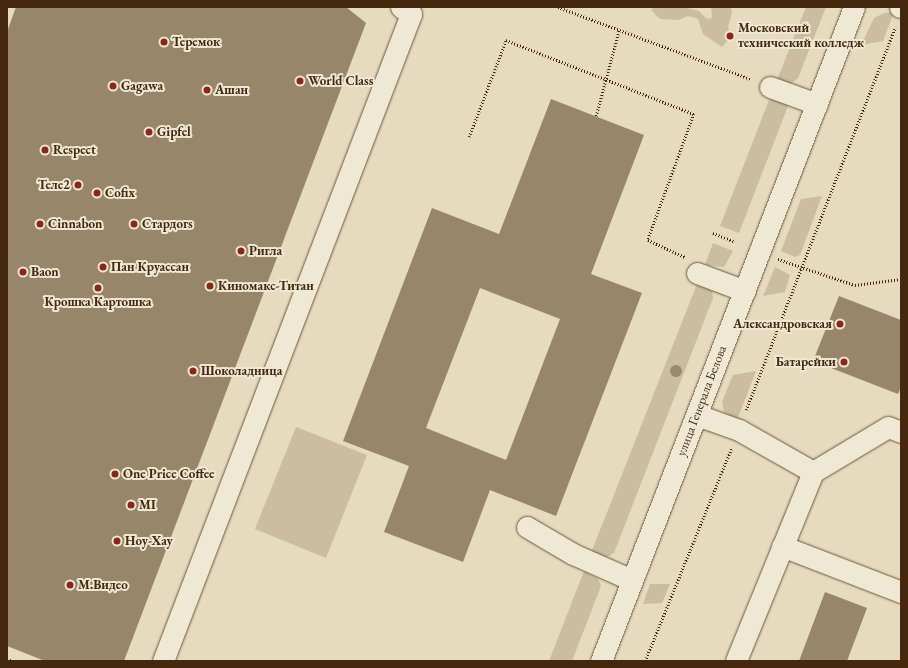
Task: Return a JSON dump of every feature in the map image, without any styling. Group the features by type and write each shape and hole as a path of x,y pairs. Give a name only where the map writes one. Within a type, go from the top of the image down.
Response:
{"street":[{"name":"улица Генерала Белова","path":"601,661 854,7"},
{"path":"163,661 406,11"},
{"path":"770,87 817,104"},
{"path":"697,273 745,291"},
{"path":"697,415 739,430 813,472"},
{"path":"736,661 813,472 888,427 901,432"},
{"path":"528,527 572,554 632,580"},
{"path":"782,546 901,592"}],"path":[{"path":"558,7 770,87"},
{"path":"645,661 739,430 900,11"},
{"path":"596,116 607,80 619,30"},
{"path":"469,137 506,40 694,114 648,240 690,259 697,273"},
{"path":"713,233 735,242"},
{"path":"778,259 855,285 901,279"},
{"path":"7,659 13,661"}],"shaded area":[{"path":"654,7 683,7 699,11 707,19 712,18 711,7 731,7 732,13 728,27 731,37 722,47 703,34 698,19 688,16 678,20 660,19 651,10"},
{"path":"806,7 826,7 798,78 792,83 786,83 777,80"},
{"path":"894,12 883,41 861,45 874,18 884,13"},
{"path":"771,95 787,103 788,106 739,233 720,226"},
{"path":"822,196 800,255 795,257 781,251 801,199"},
{"path":"713,243 733,251 724,267 705,265"},
{"path":"775,267 790,275 785,292 763,296"},
{"path":"697,284 712,290 713,298 614,553 607,557 591,553"},
{"path":"756,371 737,420 724,412 722,402 733,375"},
{"path":"296,427 367,455 326,558 255,529"},
{"path":"584,571 598,579 601,586 572,661 549,661"},
{"path":"650,584 670,584 662,603 643,604"}],"building":[{"path":"16,7 346,7 366,23 124,661 45,661 7,646 7,32"},
{"path":"551,99 644,135 591,274 642,293 556,516 490,490 463,562 384,532 409,466 343,441 432,208 499,234","holes":["480,288 560,319 506,460 426,428"]},
{"path":"839,296 901,320 901,387 898,394 813,361"},
{"path":"825,592 867,608 847,661 799,661"}],"place":[{"name":"Московский технический колледж","path":"730,36"},
{"name":"Теремок","path":"164,42"},
{"name":"World Class","path":"300,81"},
{"name":"Gagawa","path":"113,86"},
{"name":"Ашан","path":"207,90"},
{"name":"Gipfel","path":"149,132"},
{"name":"Respect","path":"45,150"},
{"name":"Теле2","path":"78,185"},
{"name":"Cofix","path":"97,193"},
{"name":"Cinnabon","path":"40,224"},
{"name":"Стардогs","path":"134,224"},
{"name":"Ригла","path":"241,251"},
{"name":"Пан Круассан","path":"103,267"},
{"name":"Baon","path":"23,272"},
{"name":"Киномакс-Титан","path":"210,286"},
{"name":"Крошка Картошка","path":"98,288"},
{"name":"Александровская","path":"840,324"},
{"name":"Батарейки","path":"844,362"},
{"name":"Шоколадница","path":"193,371"},
{"name":"One Price Coffee","path":"115,474"},
{"name":"MI","path":"131,505"},
{"name":"Ноу-Хау","path":"117,541"},
{"name":"М.Видео","path":"70,585"}]}
